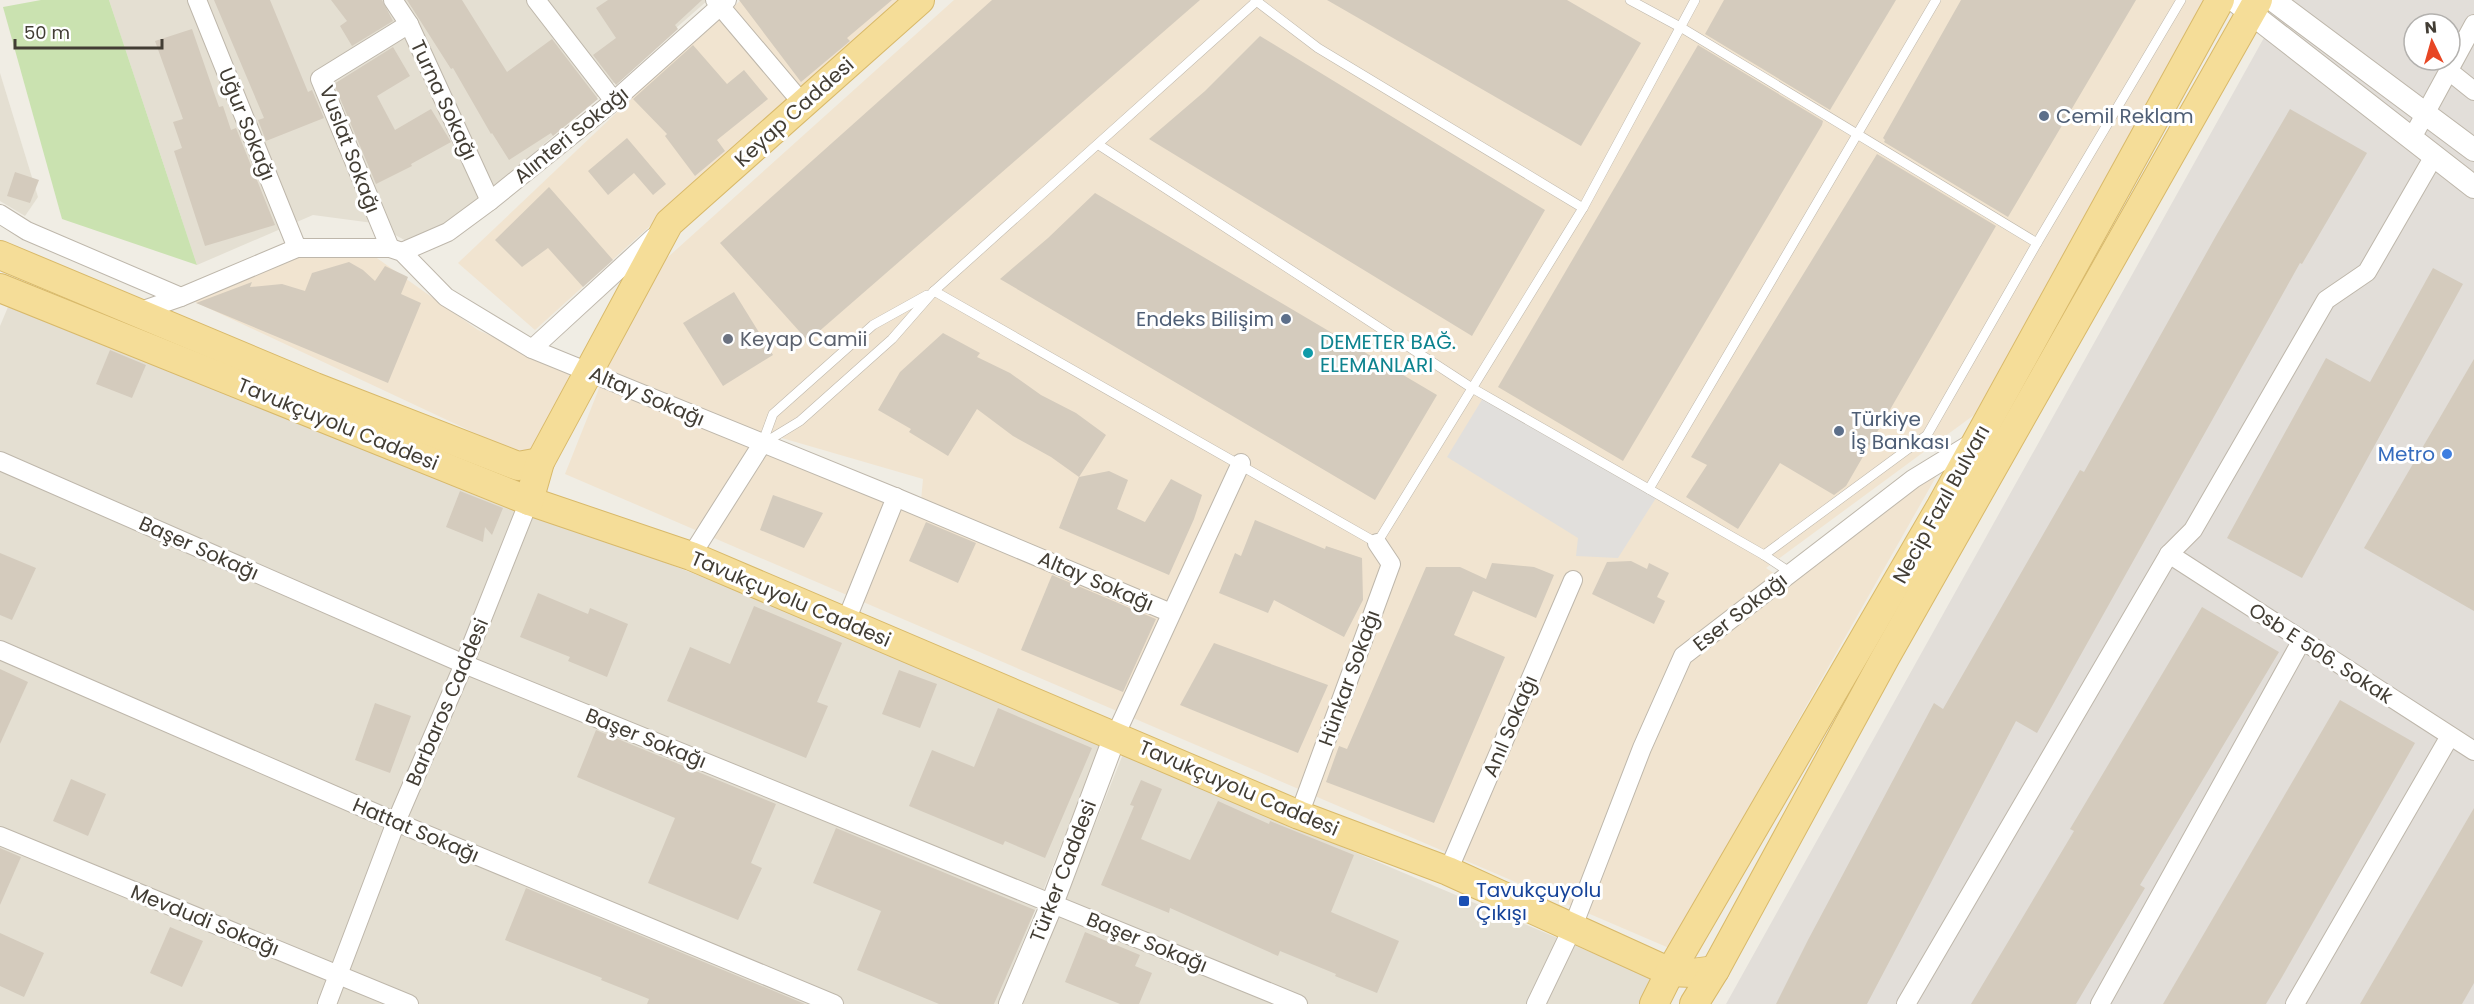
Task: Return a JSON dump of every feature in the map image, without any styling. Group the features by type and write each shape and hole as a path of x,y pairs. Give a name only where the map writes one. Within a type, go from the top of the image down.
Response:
{"main road":[{"name":"Keyap Caddesi","path":"529,501 540,462 669,223 920,0"},
{"name":"Necip Fazıl Bulvarı","path":"1654,1004 1670,972 1941,506 2220,0"},
{"name":"Necip Fazıl Bulvarı","path":"1694,1004 1715,970 1885,658 2253,3"},
{"name":"Tavukçuyolu Caddesi","path":"7,258 315,387 518,466 540,462"},
{"name":"Tavukçuyolu Caddesi","path":"1,290 529,501 691,556 1299,815 1448,871 1670,972"},
{"path":"1670,972 1692,973 1715,970"}],"street":[{"name":"Uğur Sokağı","path":"197,0 297,248"},
{"name":"Turna Sokağı","path":"393,0 409,24 490,201"},
{"path":"536,0 615,101"},
{"path":"721,2 803,104"},
{"name":"Alınteri Sokağı","path":"396,250 448,232 490,201 615,101 721,2"},
{"path":"2253,3 2426,112 2474,150"},
{"path":"2253,3 2284,38 2474,187"},
{"name":"Vuslat Sokağı","path":"396,250 320,80 409,24"},
{"path":"2462,47 2474,24"},
{"path":"2412,138 2448,72"},
{"path":"2450,72 2474,91"},
{"path":"1906,1004 2169,554 2193,530 2326,300 2367,272 2434,156"},
{"path":"0,214 27,231 181,297"},
{"name":"Keyap Caddesi","path":"532,349 669,223"},
{"path":"135,313 181,297 297,248 396,250"},
{"name":"Altay Sokağı","path":"396,250 446,297 532,349 896,497 1171,613"},
{"name":"Tavukçuyolu Caddesi","path":"1,290 7,258"},
{"name":"Eser Sokağı","path":"1536,1004 1572,929 1642,748 1683,656 1913,479 1979,438"},
{"path":"691,556 762,444"},
{"name":"Başer Sokağı","path":"0,461 464,664 1298,1004"},
{"path":"1115,736 1241,464"},
{"path":"846,621 896,497"},
{"name":"Barbaros Caddesi","path":"327,1004 396,822 464,664 529,501"},
{"name":"Hünkar Sokağı","path":"1299,815 1391,564 1377,543"},
{"name":"Osb E 506. Sokak","path":"2169,554 2474,751"},
{"name":"Anıl Sokağı","path":"1448,871 1573,580"},
{"path":"2100,1004 2301,640"},
{"name":"Hattat Sokağı","path":"0,650 396,822 834,1004"},
{"name":"Türker Caddesi","path":"1010,1004 1052,904 1115,736"},
{"path":"2295,1004 2450,736"},
{"name":"Mevdudi Sokağı","path":"0,836 409,1004"}],"lane":[{"path":"762,444 808,414 892,339 934,291 1099,145 1256,0 1318,48 1582,208"},
{"path":"1630,0 1682,28 2037,243"},
{"path":"934,291 1377,543 1582,208 1682,28 1695,0"},
{"path":"1649,489 1936,0"},
{"path":"1764,555 1928,435 2037,243 2181,0"},
{"path":"1099,145 1472,388 1764,555 1791,573"},
{"path":"762,444 773,414 873,325 934,291"}],"shaded area":[{"path":"109,0 708,0 423,250 373,223 313,215 197,265"},
{"path":"741,0 900,0 535,330 458,263 651,80"},
{"path":"954,0 2207,0 1974,415 1766,568 1778,576 1941,468 1669,948 565,474 600,386 920,512 923,479 737,425 597,367 658,266"},
{"path":"2285,0 2474,0 2474,1004 1726,1004"},
{"path":"0,73 38,197 25,216 0,201"},
{"path":"311,250 374,256 478,330 571,372 530,459 191,300"},
{"path":"8,307 728,587 1102,742 998,1004 0,1004 0,326"},
{"path":"1483,398 1656,498 1618,558 1576,556 1578,538 1447,457"},
{"path":"1123,754 1652,978 1639,1004 1023,1004"}],"green space":[{"path":"41,0 109,0 197,265 62,219 3,7"}],"building":[{"path":"214,0 270,0 308,92 312,90 324,118 266,141 258,120 264,118"},
{"path":"331,0 382,0 393,21 352,46 340,26 347,21"},
{"path":"407,0 462,0 507,72 552,39 598,99 553,136 551,133 509,160 491,134 453,68 451,69"},
{"path":"608,0 702,0 675,25 678,29 616,85 593,55 616,38 596,8"},
{"path":"739,0 892,0 847,38 850,41 801,82"},
{"path":"992,0 1200,0 808,341 720,243"},
{"path":"1327,0 1567,0 1641,43 1581,146"},
{"path":"1724,0 1896,0 1830,110 1705,34"},
{"path":"1961,0 2136,0 2008,217 1884,142 1883,138"},
{"path":"192,29 219,107 223,106 231,130 236,128 275,225 205,246 174,151 182,148 173,122 183,119 155,41"},
{"path":"1260,36 1545,210 1472,336 1149,139 1205,91"},
{"path":"693,45 727,84 744,70 768,99 717,140 725,151 695,176 665,136 667,134 633,99"},
{"path":"1698,45 1823,121 1623,461 1498,387"},
{"path":"393,47 410,76 377,96 395,130 431,109 451,142 411,164 412,166 376,184 334,84"},
{"path":"2290,109 2367,153 2302,264 2300,263 2037,733 2016,721 1867,1004 1776,1004 1934,703 1943,709 2080,470 2084,472"},
{"path":"627,138 666,184 653,195 634,173 608,195 588,171"},
{"path":"1877,154 1996,226 1846,486 1834,495 1780,463 1738,529 1686,497 1707,465 1691,457"},
{"path":"15,172 39,180 30,203 7,196"},
{"path":"549,187 613,260 583,287 548,248 522,267 495,240"},
{"path":"1095,193 1437,395 1375,500 1000,279 1048,238"},
{"path":"349,262 363,270 375,281 385,266 408,277 401,294 421,303 388,383 196,303 252,282 250,287 282,284 305,291 312,273"},
{"path":"2433,268 2463,284 2302,578 2227,538 2326,358 2370,382"},
{"name":"Keyap Camii","path":"734,292 773,355 723,386 683,323"},
{"path":"943,333 980,353 977,357 1010,373 1041,395 1076,413 1106,435 1079,477 1051,457 1013,436 977,409 948,456 909,432 911,429 878,410 900,372"},
{"path":"110,350 146,365 132,398 96,384"},
{"name":"Metro","path":"2474,359 2474,611 2364,548"},
{"path":"1109,471 1128,480 1117,509 1145,522 1171,479 1202,495 1169,575 1059,528 1079,477"},
{"path":"460,491 503,508 492,535 485,527 483,542 446,527"},
{"path":"773,495 823,513 804,548 760,530"},
{"path":"1255,520 1325,549 1326,546 1362,558 1363,600 1344,637 1274,600 1268,613 1219,593 1235,553 1241,556"},
{"path":"926,522 976,543 958,583 909,561"},
{"path":"0,553 36,568 12,620 0,615"},
{"path":"1631,561 1647,569 1649,563 1669,573 1657,597 1665,601 1654,624 1592,594 1607,562"},
{"path":"1492,563 1534,567 1554,575 1536,618 1473,591 1454,635 1505,657 1434,823 1326,782 1339,746 1347,749 1426,567 1460,567 1486,579"},
{"path":"1052,575 1156,619 1123,692 1021,650"},
{"path":"538,593 588,614 590,608 628,624 607,677 568,661 570,657 520,637"},
{"path":"754,606 842,643 817,702 828,706 806,758 667,701 690,647 730,664"},
{"path":"2202,607 2279,652 2140,885 2145,888 2076,1004 1971,1004 2074,831 2070,829"},
{"path":"1214,643 1328,685 1298,753 1180,705"},
{"path":"0,669 28,682 0,744"},
{"path":"899,670 937,684 920,728 882,714"},
{"path":"2340,700 2415,743 2282,977 2266,1004 2163,1004"},
{"path":"375,703 411,716 390,773 355,760"},
{"path":"998,708 1092,748 1045,858 1005,841 1003,845 909,806 932,750 974,767"},
{"path":"596,730 776,804 751,863 762,868 738,920 648,883 675,818 577,777"},
{"path":"71,779 106,794 88,836 53,821"},
{"path":"1141,780 1162,789 1141,839 1190,860 1218,801 1269,824 1270,821 1354,855 1331,912 1399,941 1377,993 1280,951 1278,956 1170,908 1169,913 1101,885 1134,806 1130,805"},
{"path":"2474,808 2474,983 2462,1004 2360,1004"},
{"path":"836,828 1035,910 994,1004 939,1004 857,970 881,911 813,883"},
{"path":"0,848 21,857 0,905"},
{"path":"526,888 805,1004 647,1004 649,999 505,940"},
{"path":"170,927 203,941 182,987 150,973"},
{"path":"1085,932 1140,955 1135,966 1152,973 1139,1004 1120,1004 1065,982"},
{"path":"0,933 44,953 24,997 0,986"}],"place":[{"name":"Cemil Reklam","path":"2044,116"},
{"name":"Endeks Bilişim","path":"1286,319"},
{"name":"Keyap Camii","path":"728,339"},
{"name":"DEMETER BAĞ. ELEMANLARI","path":"1308,353"},
{"name":"Türkiye İş Bankası","path":"1839,431"},
{"name":"Metro","path":"2447,454"},
{"name":"Tavukçuyolu Çıkışı","path":"1464,901"}]}
